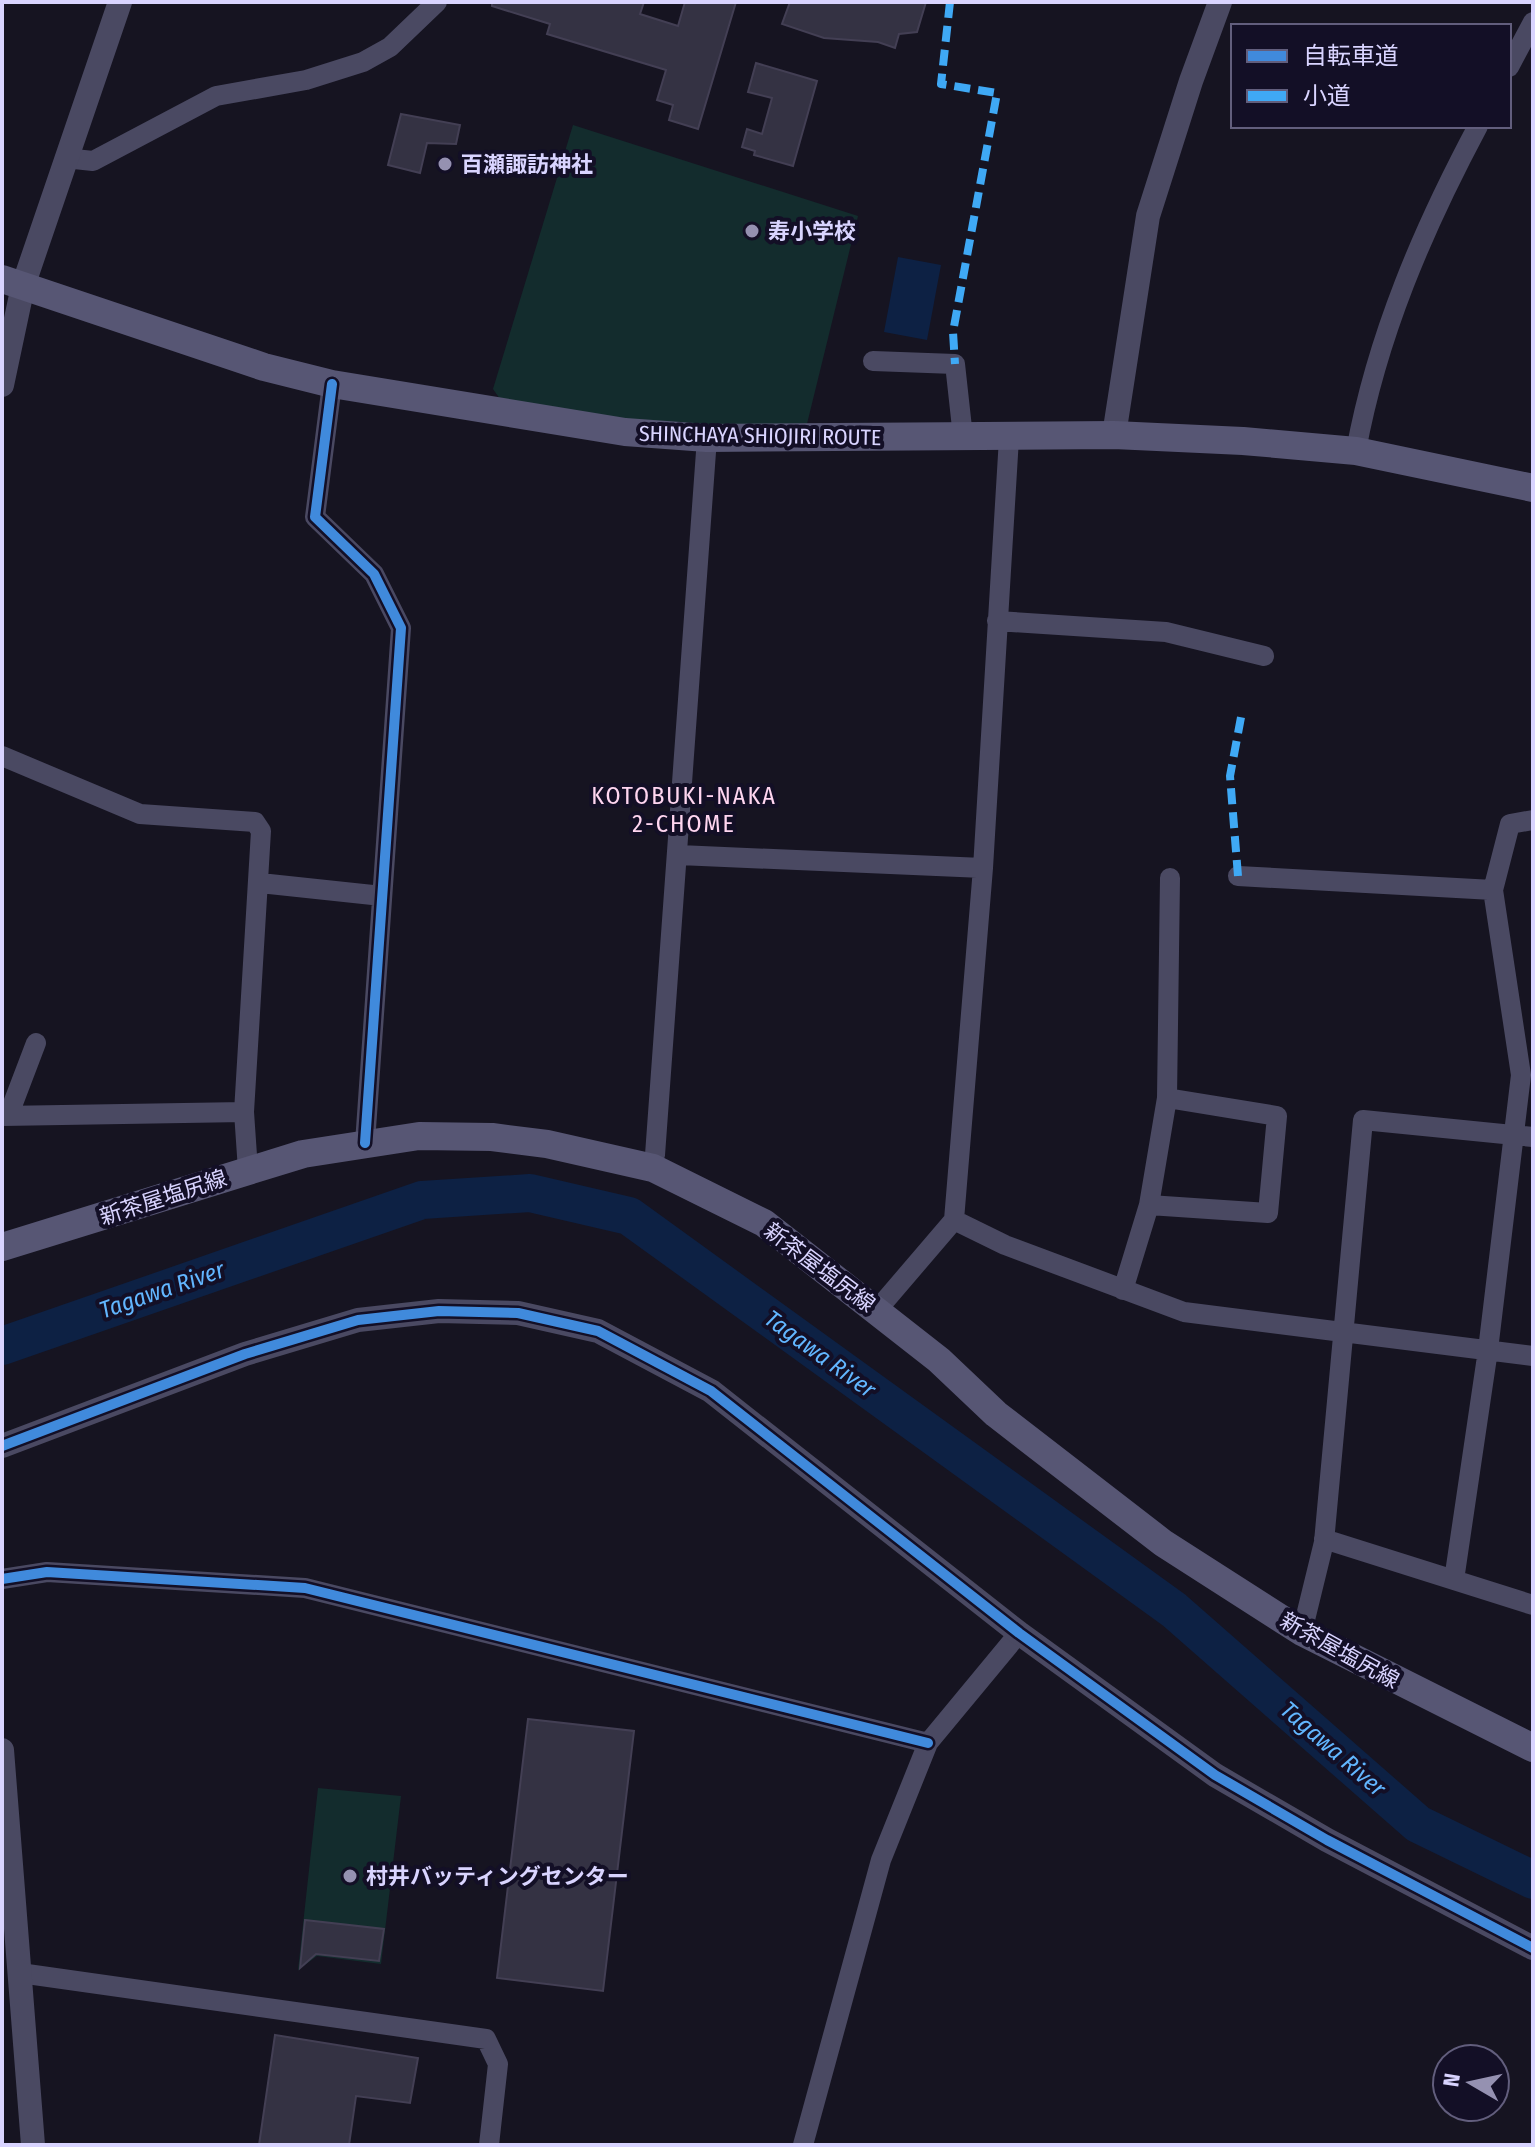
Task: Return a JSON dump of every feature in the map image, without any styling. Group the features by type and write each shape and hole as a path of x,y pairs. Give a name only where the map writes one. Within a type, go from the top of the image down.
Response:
{"main road":[{"name":"SHINCHAYA SHIOJIRI ROUTE","path":"13,283 264,367 332,384 625,432 707,438 1114,435 1243,441 1356,451 1533,488"},
{"name":"新茶屋塩尻線","path":"2,1247 303,1154 419,1136 492,1137 601,1154 653,1168 764,1223 939,1360 996,1414 1163,1543 1302,1632 1533,1748"}],"street":[{"path":"2,385 13,283 65,158 120,2"},
{"path":"65,158 93,161 216,96 306,80 363,62 390,47 437,2"},
{"path":"1114,435 1148,216 1220,2"},
{"path":"1511,63 1533,22"},
{"path":"1356,451 1369,382 1430,217 1477,128"},
{"path":"873,361 955,364 963,437"},
{"path":"332,384 315,517 374,574 401,628 365,1143"},
{"path":"655,1155 707,438"},
{"path":"877,1310 954,1220 983,868 1009,438"},
{"path":"997,621 1166,632 1264,656"},
{"path":"2,756 140,814 255,822 261,831 244,1112 248,1170"},
{"path":"1454,1580 1488,1350 1521,1075 1493,890 1510,824 1533,820"},
{"path":"679,855 983,868"},
{"path":"1238,876 1493,890"},
{"path":"1123,1290 1149,1205 1167,1098 1170,878"},
{"path":"260,883 382,896"},
{"path":"36,1043 6,1115 244,1112"},
{"path":"1149,1205 1268,1213 1277,1116 1167,1098"},
{"path":"1302,1632 1324,1539 1363,1120 1533,1137"},
{"path":"954,1220 1005,1245 1184,1312 1533,1356"},
{"path":"2,1446 245,1354 358,1320 439,1311 518,1313 598,1331 711,1391 1019,1633 1215,1775 1327,1840 1533,1948"},
{"path":"1324,1539 1533,1605"},
{"path":"2,1579 47,1572 305,1588 928,1743"},
{"path":"803,2145 881,1860 928,1743 1019,1633"},
{"path":"2,1750 10,1944 20,1973 33,2145"},
{"path":"20,1973 486,2039 498,2064 489,2145"}],"green space":[{"path":"573,125 858,216 805,432 652,425 500,399 493,389"},
{"name":"村井バッティングセンター","path":"318,1788 401,1796 381,1964 317,1956 298,1970"}],"water":[{"path":"898,257 941,265 927,340 884,332"}],"building":[{"path":"492,2 644,2 640,14 678,26 685,2 736,2 698,129 669,120 673,105 657,100 666,70 547,34 550,24 492,6"},
{"path":"790,2 926,2 917,32 899,34 895,48 878,42 824,38 782,24"},
{"path":"756,63 817,81 793,166 754,155 755,151 742,147 747,129 762,134 772,98 748,92"},
{"path":"401,114 460,125 456,144 427,143 420,173 388,165"},
{"path":"528,1719 634,1731 603,1991 497,1978"},
{"path":"305,1920 384,1929 379,1961 316,1954 300,1968"},
{"path":"275,2035 418,2058 410,2103 356,2096 349,2145 259,2145"}],"waterway":[{"name":"Tagawa River","path":"2,1346 422,1200 530,1193 629,1216 1174,1610 1418,1824 1533,1880"}],"marked path":[{"path":"950,2 941,84 997,93 953,332 955,364"},
{"path":"1238,876 1230,776 1242,712"}],"cycle path":[{"path":"332,384 315,517 374,574 401,628 365,1143"},
{"path":"2,1446 245,1354 358,1320 439,1311 518,1313 598,1331 711,1391 1019,1633 1215,1775 1327,1840 1533,1948"},
{"path":"2,1579 47,1572 305,1588 928,1743"}],"place":[{"name":"百瀬諏訪神社","path":"445,164"},
{"name":"寿小学校","path":"752,231"},
{"name":"村井バッティングセンター","path":"350,1876"}],"district":[{"name":"KOTOBUKI-NAKA 2-CHOME","path":"684,810"}]}
